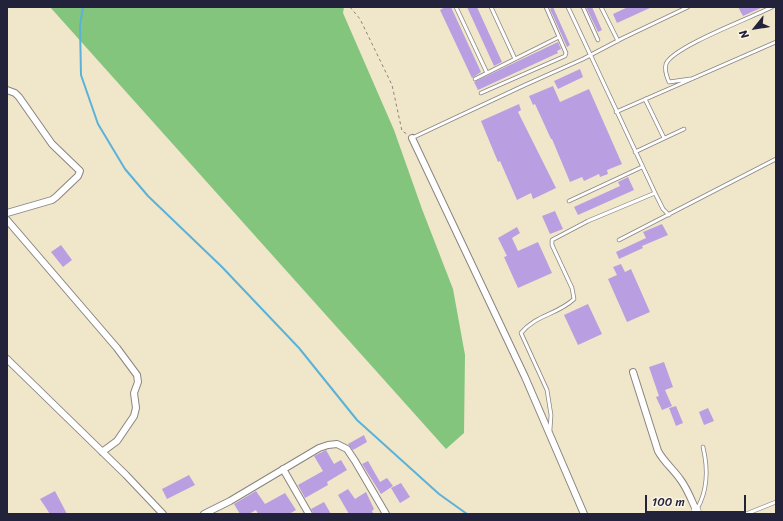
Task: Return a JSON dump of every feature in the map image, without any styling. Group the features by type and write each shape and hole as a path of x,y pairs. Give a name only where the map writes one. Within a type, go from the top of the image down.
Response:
{"street":[{"path":"7,90 15,93 52,144 80,171 78,176 52,200 7,214"},
{"path":"412,138 477,275 584,514"},
{"path":"7,220 117,348 137,375 138,382 134,393 136,408 134,416 117,441 102,452"},
{"path":"7,359 163,514"},
{"path":"633,372 658,451 663,460 686,487 697,512"},
{"path":"204,514 230,501 328,444 337,444 347,449 386,514"},
{"path":"283,469 309,514"}],"lane":[{"path":"456,7 488,73"},
{"path":"491,7 515,59"},
{"path":"481,93 565,56 566,52 546,7"},
{"path":"568,7 642,167 663,208 669,215"},
{"path":"583,7 598,40"},
{"path":"601,7 618,40"},
{"path":"412,138 590,55 688,7"},
{"path":"696,78 669,82 665,70 666,63 671,57 701,39 772,7"},
{"path":"475,79 559,37"},
{"path":"616,112 776,42"},
{"path":"645,99 664,138"},
{"path":"635,152 684,129"},
{"path":"619,240 776,159"},
{"path":"568,201 642,167"},
{"path":"549,433 551,415 547,390 520,333 526,326 536,319 568,305 574,299 572,288 552,245 552,240 588,221 655,193"},
{"path":"697,512 706,485 706,460 703,447"},
{"path":"746,514 776,502"}],"path":[{"path":"350,7 360,19 392,85 402,131 412,138"}],"green space":[{"path":"50,7 344,7 343,13 394,130 422,209 453,289 465,355 464,433 446,449"}],"building":[{"path":"445,7 451,7 481,72 472,78 440,10"},
{"path":"467,7 477,7 502,62 494,66"},
{"path":"553,7 570,45 567,47 550,9"},
{"path":"586,7 592,7 602,30 598,32"},
{"path":"628,7 652,7 617,23 613,14"},
{"path":"738,7 763,7 743,16"},
{"path":"558,42 561,49 557,51 558,53 478,90 474,82"},
{"path":"580,69 583,77 558,89 554,81"},
{"path":"553,86 560,102 589,89 622,164 607,170 608,174 600,177 599,174 584,181 582,177 570,182 552,139 535,104 533,105 529,96"},
{"path":"519,104 521,110 518,112 556,188 533,199 531,193 517,200 500,161 498,162 481,121"},
{"path":"628,177 634,190 578,215 574,207 620,186 618,182"},
{"path":"555,211 563,229 550,234 542,216"},
{"path":"662,224 668,235 642,246 643,248 619,259 616,252 646,238 643,232"},
{"path":"517,227 520,233 512,238 518,251 538,242 552,273 518,288 504,257 507,256 498,238"},
{"path":"61,245 72,260 63,267 51,252"},
{"path":"621,264 625,272 631,269 650,312 627,322 608,279 617,275 613,267"},
{"path":"588,304 602,334 578,345 564,315"},
{"path":"664,362 673,387 665,390 672,406 662,410 656,397 659,396 649,367"},
{"path":"676,406 683,423 676,426 669,408"},
{"path":"708,408 714,421 704,425 699,412"},
{"path":"364,435 367,442 353,450 348,444"},
{"path":"326,450 334,464 341,460 347,470 327,482 328,485 305,498 298,485 323,471 314,456"},
{"path":"368,461 380,482 387,478 393,486 381,494 362,464"},
{"path":"189,475 195,485 167,499 162,489"},
{"path":"401,483 410,497 400,503 391,488"},
{"path":"348,489 355,499 366,492 374,509 372,511 373,514 349,514 338,495"},
{"path":"55,491 67,514 50,514 40,499"},
{"path":"256,491 265,504 285,493 296,510 289,514 258,514 256,510 249,514 240,514 234,504"},
{"path":"324,502 331,514 314,514 311,509"}],"waterway":[{"path":"83,7 80,26 81,75 98,124 125,169 148,196 222,267 299,348 357,420 439,494 467,514"}]}
